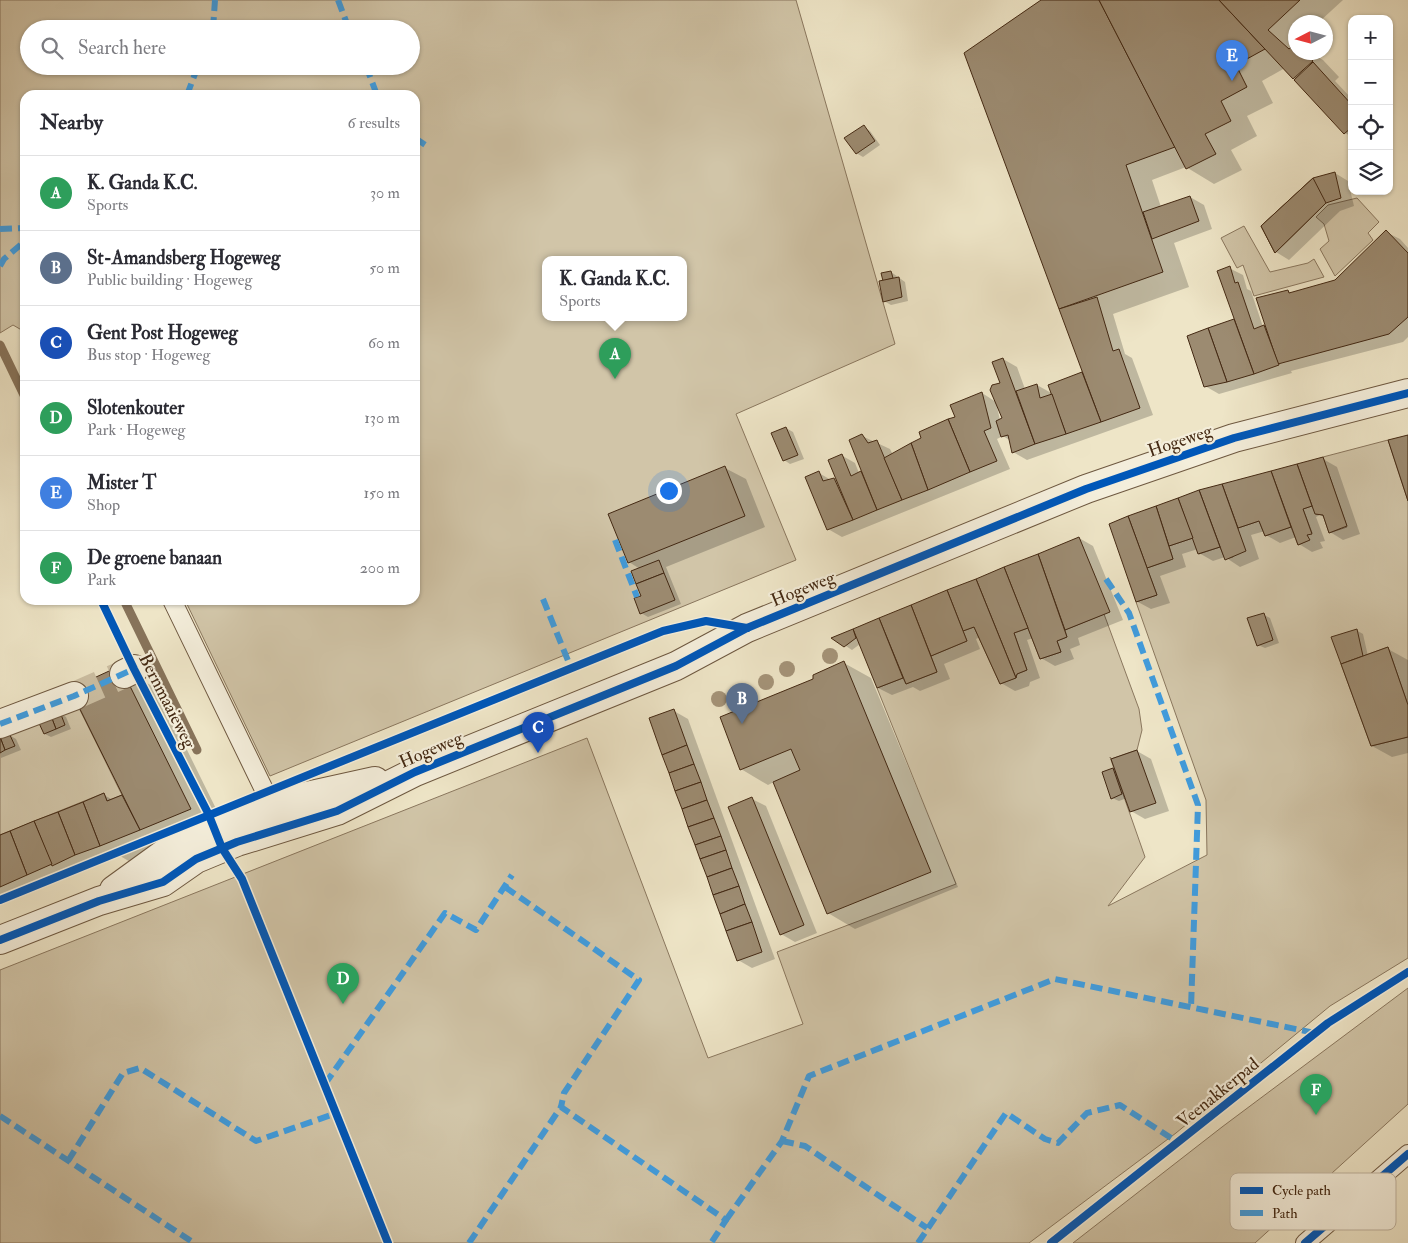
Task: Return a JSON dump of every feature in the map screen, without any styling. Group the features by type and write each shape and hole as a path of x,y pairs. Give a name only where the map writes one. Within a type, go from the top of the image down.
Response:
{"street":[{"name":"Hogeweg","path":"0,940 99,901 163,882 196,859 269,831 337,811 414,772 624,689 676,666 747,628 1086,489 1234,438 1408,393"},
{"path":"0,724 74,696"},
{"name":"Hogeweg","path":"99,901 186,837 271,804 414,772"}],"lane":[{"path":"174,605 271,804 269,831"},
{"path":"1386,1173 1408,1154"},
{"path":"1306,1243 1321,1230"}],"shaded area":[{"path":"0,0 796,0 895,344 736,414 796,560 270,776 187,605 420,605 420,90 20,90 20,329 13,325 0,333"},
{"path":"1357,198 1379,222 1368,233 1373,240 1335,276 1320,249 1329,241 1324,224 1316,217 1328,205"},
{"path":"1244,226 1270,272 1308,263 1314,259 1324,277 1254,296 1243,265 1237,268 1221,238"},
{"path":"1388,440 1408,501 1408,705 1388,647 1341,664 1371,746 1408,737 1408,958 1330,1006 1176,1133 1029,1243 0,1243 0,970 587,738 708,1058 803,1024 777,952 956,884 877,688 903,678 906,684 937,672 931,656 967,641 963,631 974,627 1000,684 1015,678 1017,674 1027,670 1014,633 1028,628 1040,659 1061,652 1057,641 1067,637 1065,630 1104,614 1139,709 1142,730 1137,750 1111,759 1110,757 1145,857 1108,906 1207,855 1206,800 1136,602 1157,595 1147,568 1173,559 1169,546 1193,538 1199,554 1220,547 1225,559 1233,557 1238,528 1259,521 1265,536 1291,527 1298,545 1309,540 1307,535 1312,533 1303,509 1312,506 1316,514 1323,515 1329,533 1347,527 1323,457"},
{"path":"77,704 122,795 107,801 104,793 0,835 0,737"},
{"path":"1408,988 1408,1104 1332,1173 1230,1173 1230,1230 1269,1230 1255,1243 1073,1243 1222,1127"}],"building":[{"path":"1041,0 1099,0 1175,147 1126,165 1163,272 1059,309 964,53"},
{"path":"1099,0 1219,0 1265,49 1236,65 1247,87 1221,101 1231,121 1205,134 1216,154 1186,169"},
{"path":"1219,0 1300,0 1268,30 1288,48 1288,60 1313,61 1293,79"},
{"path":"1313,62 1348,101 1348,130 1344,134 1294,80"},
{"path":"864,125 875,141 856,154 844,138"},
{"path":"1335,172 1341,198 1326,203 1275,253 1261,226 1313,178"},
{"path":"1313,178 1326,203 1275,253 1261,226"},
{"path":"1190,196 1199,221 1152,239 1143,212"},
{"path":"1386,230 1408,253 1408,317 1389,334 1278,364 1256,298 1288,290 1289,293 1335,280"},
{"path":"1230,266 1235,283 1238,282 1254,329 1264,325 1279,365 1254,374 1217,271"},
{"path":"891,271 893,278 883,281 881,273"},
{"path":"899,277 902,297 883,302 879,281"},
{"path":"1097,297 1113,351 1119,349 1140,408 1101,422 1059,309"},
{"path":"1234,319 1254,374 1227,382 1208,328"},
{"path":"1208,328 1227,382 1204,387 1187,336"},
{"path":"1003,358 1035,444 1012,453 1008,435 1001,437 996,421 1002,418 990,390 992,385 1000,383 992,362"},
{"path":"1082,372 1101,422 1066,434 1048,385"},
{"path":"1037,384 1040,398 1052,394 1066,434 1035,444 1016,391"},
{"path":"982,392 991,428 984,431 997,461 970,472 948,419 955,417 950,405"},
{"path":"948,419 970,472 928,490 911,443 921,438 919,432"},
{"path":"786,427 798,455 783,461 771,433"},
{"path":"862,434 868,443 877,440 902,500 877,510 849,440"},
{"path":"1408,435 1408,501 1388,440"},
{"path":"911,443 928,490 902,500 884,458"},
{"path":"842,454 851,476 861,471 877,510 853,520 828,460"},
{"path":"1323,457 1347,526 1329,533 1323,515 1315,514 1297,464"},
{"path":"1297,464 1312,506 1303,509 1312,534 1307,535 1310,540 1298,545 1271,471"},
{"path":"725,466 745,516 628,563 608,514"},
{"path":"819,471 823,481 834,478 853,520 827,530 805,477"},
{"path":"1271,471 1291,527 1265,536 1259,521 1238,528 1222,484"},
{"path":"1222,484 1246,551 1225,560 1199,490"},
{"path":"1199,490 1220,547 1198,554 1178,498"},
{"path":"1178,498 1193,538 1169,546 1156,506"},
{"path":"1156,506 1173,559 1147,568 1128,516"},
{"path":"1128,516 1157,595 1136,602 1109,524"},
{"path":"1079,537 1110,612 1065,630 1038,554"},
{"path":"1038,554 1067,637 1057,641 1061,652 1040,659 1004,567"},
{"path":"659,560 664,573 636,584 631,571"},
{"path":"1004,567 1028,628 1014,633 1027,670 1017,674 1016,678 976,579"},
{"path":"664,573 675,600 640,614 634,598 641,596 636,584"},
{"path":"976,579 1016,678 1000,684 974,627 963,631 947,590"},
{"path":"947,590 967,641 931,656 911,605"},
{"path":"911,605 937,672 906,684 879,618"},
{"path":"1264,613 1273,640 1257,646 1247,618"},
{"path":"879,618 903,678 877,688 853,629"},
{"path":"853,629 856,638 844,647 831,638"},
{"path":"1357,629 1363,656 1341,664 1331,637"},
{"path":"1388,647 1408,705 1408,737 1371,746 1341,664"},
{"path":"844,661 931,872 827,914 773,782 800,770 791,749 740,770 720,717 813,679 813,675"},
{"path":"120,666 191,809 140,830 70,689"},
{"path":"674,709 687,745 662,755 649,718"},
{"path":"60,712 65,725 56,729 51,716"},
{"path":"51,716 56,729 44,734 38,721"},
{"path":"9,733 15,746 5,750 0,737"},
{"path":"0,737 5,750 0,753"},
{"path":"687,745 694,764 669,773 662,755"},
{"path":"1137,750 1156,803 1130,812 1111,759"},
{"path":"694,764 701,782 675,791 669,773"},
{"path":"1113,768 1122,794 1111,799 1102,772"},
{"path":"701,782 707,800 682,809 675,791"},
{"path":"104,793 107,801 122,795 140,830 100,846 83,802"},
{"path":"752,797 804,925 780,935 728,807"},
{"path":"707,800 714,818 688,827 682,809"},
{"path":"83,802 100,846 75,855 58,812"},
{"path":"58,812 75,855 52,866 34,821"},
{"path":"714,818 721,836 695,845 688,827"},
{"path":"34,821 52,864 27,875 10,831"},
{"path":"10,831 27,875 0,887 0,835"},
{"path":"721,836 726,850 700,859 695,845"},
{"path":"726,850 732,868 707,877 700,859"},
{"path":"732,868 739,886 713,895 707,877"},
{"path":"739,886 745,904 720,914 713,895"},
{"path":"745,904 752,922 726,931 720,914"},
{"path":"752,922 762,952 737,961 726,931"}],"waterway":[{"path":"0,345 20,387"},
{"path":"126,605 197,750"}],"tunnel":[{"path":"74,696 124,674"}],"marked path":[{"path":"214,20 215,0"},
{"path":"338,0 346,20"},
{"path":"189,90 195,75"},
{"path":"369,75 375,90"},
{"path":"420,141 430,148"},
{"path":"0,229 20,228"},
{"path":"0,266 4,259 20,245"},
{"path":"615,540 637,597"},
{"path":"1106,579 1129,613 1198,805 1191,1008"},
{"path":"543,599 571,668"},
{"path":"0,724 74,696 134,669"},
{"path":"325,1084 445,913 476,930 512,875"},
{"path":"505,887 639,980 564,1093 561,1107"},
{"path":"726,1220 782,1141 809,1076 1055,979 1315,1033"},
{"path":"68,1161 123,1073 140,1068 256,1141 337,1113"},
{"path":"918,1243 1006,1113 1045,1139 1058,1143 1087,1113 1120,1105 1179,1143"},
{"path":"469,1243 561,1107 726,1220 711,1243"},
{"path":"0,1116 194,1243"},
{"path":"782,1141 805,1146 927,1228"}],"cycle path":[{"path":"0,940 99,901 163,882 196,859 237,842 337,811 415,772 676,666 747,628 1086,489 1234,438 1408,393"},
{"name":"Bernmaaieweg","path":"103,605 208,813 222,848 242,879 388,1243"},
{"path":"0,900 663,631 706,621 747,628"},
{"name":"Veenakkerpad","path":"1051,1243 1328,1023 1408,972"},
{"path":"1386,1173 1408,1154"},
{"path":"1305,1243 1320,1230"}],"place":[{"name":"Mister T","path":"1232,81"},
{"name":"K. Ganda K.C.","path":"615,379"},
{"name":"St-Amandsberg Hogeweg","path":"742,724"},
{"name":"Gent Post Hogeweg","path":"538,753"},
{"name":"Slotenkouter","path":"343,1004"},
{"name":"De groene banaan","path":"1316,1115"}]}
